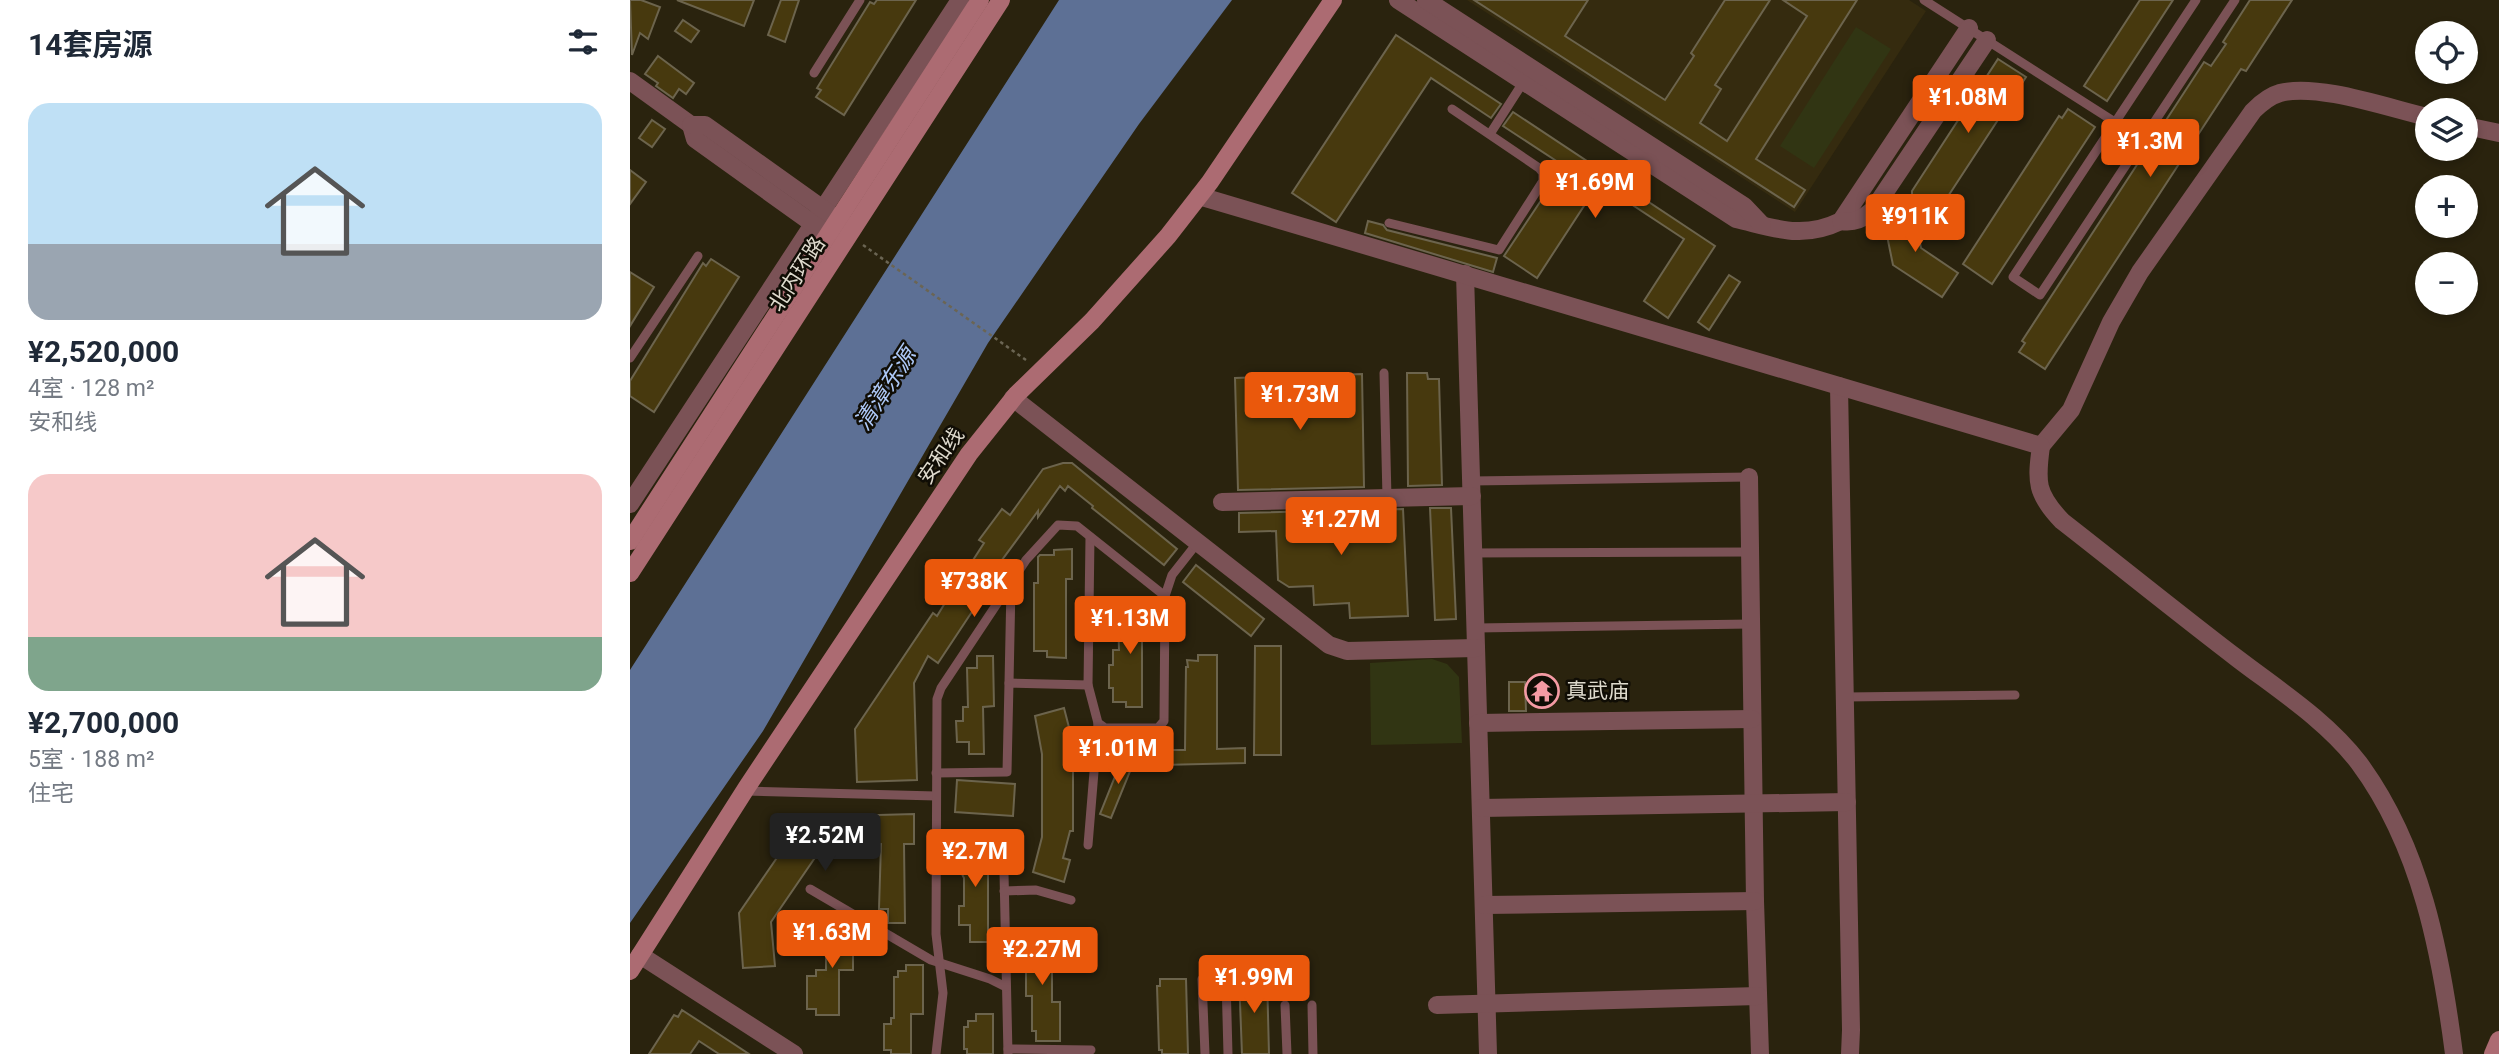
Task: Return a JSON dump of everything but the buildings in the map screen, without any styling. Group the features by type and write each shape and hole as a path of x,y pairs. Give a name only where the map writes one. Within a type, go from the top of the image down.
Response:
{"main road":[{"name":"北内环路","path":"630,573 833,227 1001,0"},
{"name":"安和线","path":"630,971 745,790 969,454 1013,398 1139,271 1199,196 1333,0"},
{"name":"北内环路","path":"630,541 977,1"},
{"path":"2493,1054 2499,1040"}],"street":[{"path":"630,504 833,227 960,0"},
{"path":"1398,0 1736,219 1783,231 1825,229 1841,221 1969,29"},
{"path":"1426,0 1744,206 1762,225"},
{"path":"1841,221 1853,222 1872,210 1987,40"},
{"path":"630,81 691,125 705,125 833,227"},
{"path":"2415,114 2308,90 2279,93 2267,98 2253,111 2140,272 2110,322 2071,410 2041,446 2038,470 2039,489 2049,507 2062,521 2319,721 2340,741 2364,771 2407,850 2420,886 2431,926 2454,1054"},
{"path":"2478,129 2499,133"},
{"path":"1199,196 2041,446"},
{"path":"1465,274 1488,1054"},
{"path":"1839,386 1850,1054"},
{"path":"1013,398 1329,645 1347,651 1476,648"},
{"path":"1749,477 1753,804 1760,1054"},
{"path":"1222,502 1387,498 1472,489"},
{"path":"1478,723 1752,719"},
{"path":"1481,808 1847,802"},
{"path":"1484,905 1755,901"},
{"path":"640,955 794,1054"},
{"path":"1437,1005 1758,996"}],"lane":[{"path":"814,73 860,0"},
{"path":"1924,0 2143,140"},
{"path":"2196,0 2013,277 2040,295 2235,0"},
{"path":"1490,134 1524,81"},
{"path":"1389,223 1499,250 1543,181 1543,173 1539,168 1452,109"},
{"path":"630,358 698,256"},
{"path":"1384,373 1387,498"},
{"path":"1472,489 1749,477"},
{"path":"936,1054 943,993 936,933 937,699 941,688 1027,560 1058,526 1077,527 1165,596"},
{"path":"1087,845 1098,723 1088,685 1090,537"},
{"path":"1098,723 1105,728 1158,728 1164,721 1165,596 1172,575 1198,542"},
{"path":"1473,553 1750,552"},
{"path":"936,773 1007,772 1011,584"},
{"path":"1476,628 1751,624"},
{"path":"1009,683 1088,685"},
{"path":"1845,697 2015,695"},
{"path":"745,790 936,796"},
{"path":"1004,873 1008,1051 1091,1050"},
{"path":"810,889 930,960 990,979 1006,987"},
{"path":"1004,891 1036,890 1071,900"},
{"path":"1205,1054 1202,979 1226,979 1228,1054"},
{"path":"1312,1004 1314,1054"},
{"path":"1285,1005 1287,1054"}],"path":[{"path":"875,253 1041,371"}],"shaded area":[{"path":"1467,0 1909,0 1926,11 1795,212"}],"green space":[{"path":"1856,27 1891,49 1814,168 1780,146"},
{"path":"1432,659 1447,664 1459,677 1462,743 1371,745 1370,663"}],"water":[{"name":"清漳东源","path":"1059,0 1232,0 1139,124 988,343 763,731 630,923 630,670"}],"place":[{"name":"真武庙","path":"1542,691"}]}
